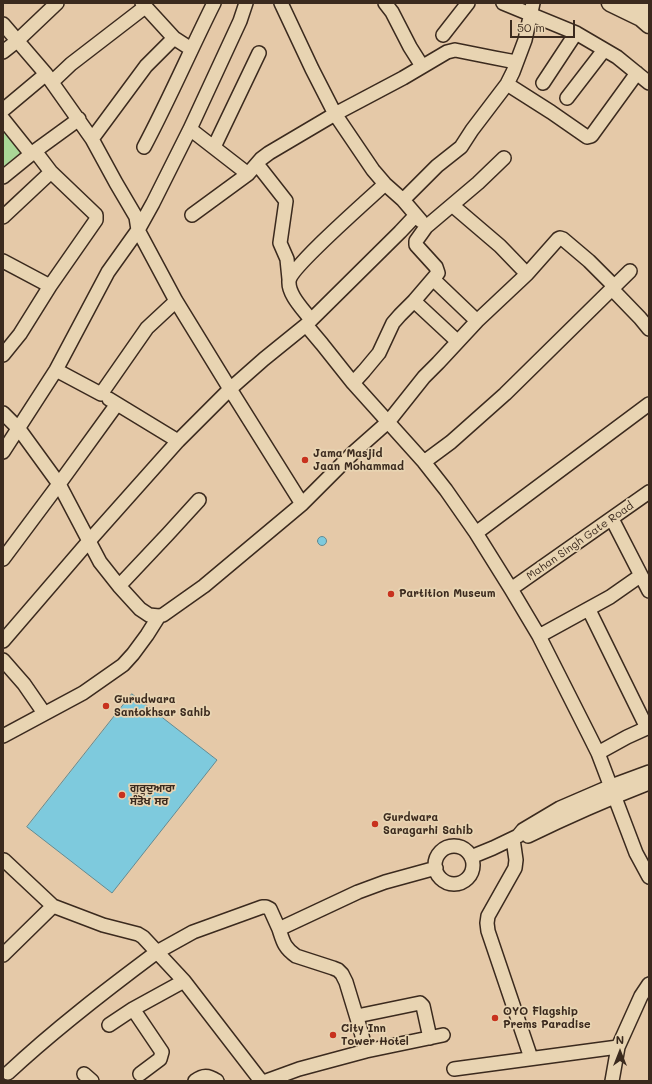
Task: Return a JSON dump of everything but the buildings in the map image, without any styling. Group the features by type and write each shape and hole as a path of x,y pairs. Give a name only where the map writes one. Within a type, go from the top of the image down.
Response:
{"main road":[{"path":"610,3 636,15 649,25"}],"street":[{"path":"3,52 17,41 57,3"},
{"path":"144,147 161,115 214,3"},
{"path":"3,452 56,370 108,272 138,230 153,203 190,129 240,21 246,3"},
{"path":"281,3 312,69 336,114 373,170 385,184 403,200 426,227"},
{"path":"385,3 392,12 410,47 422,66"},
{"path":"443,35 468,3"},
{"path":"502,3 532,9 604,50 649,83"},
{"path":"3,110 71,64 144,5 174,38 191,49"},
{"path":"403,200 437,166 461,147 507,84 525,40 532,9"},
{"path":"3,24 49,78 92,139 136,217 138,230 176,301 302,504"},
{"path":"543,83 576,33"},
{"path":"92,139 146,66 174,38"},
{"path":"192,215 248,174 269,153 447,52 452,50 516,62"},
{"path":"567,98 604,50"},
{"path":"214,147 259,53"},
{"path":"507,84 589,137 637,73"},
{"path":"3,119 51,172 96,215 97,218 50,286 20,334 3,355"},
{"path":"3,177 33,152 79,119"},
{"path":"190,129 248,174"},
{"path":"353,383 379,353 393,323 438,273 437,269 416,245 416,241 426,227 478,183 504,158"},
{"path":"257,164 286,201 280,243 287,259 291,294 322,344 353,383 389,421 446,490 512,589 539,636 598,753 636,853 647,870"},
{"path":"3,217 51,172"},
{"path":"289,279 303,261 385,184"},
{"path":"452,204 500,246 527,274"},
{"path":"3,642 89,541 178,441 230,389 264,359 309,323 416,215"},
{"path":"3,413 19,429 59,484 100,562 118,586 140,609 149,614 159,616 164,615 204,586 302,504 354,452 389,421 424,377 457,341 527,274 560,238 562,238 589,260 649,329"},
{"path":"3,260 50,286"},
{"path":"424,462 451,442 505,394 630,270"},
{"path":"433,279 477,321"},
{"path":"101,394 147,328 176,301"},
{"path":"414,301 457,341"},
{"path":"56,370 101,394 178,441"},
{"path":"3,559 117,404"},
{"path":"476,534 649,404"},
{"name":"Mahan Singh Gate Road","path":"512,589 649,492"},
{"path":"118,586 199,500"},
{"path":"612,519 649,591"},
{"path":"539,636 589,610 614,595 640,576"},
{"path":"589,610 648,728 598,753"},
{"path":"3,736 83,693 123,666 147,635 159,616"},
{"path":"3,660 24,684 44,713"},
{"path":"613,791 649,772"},
{"path":"471,857 516,837 523,830 560,808 613,791 649,783"},
{"path":"516,837 515,868 488,916 487,923 488,931 531,1058"},
{"path":"457,846 463,848 471,857 473,862 471,874 462,882 451,883 445,881 437,874 436,862 438,856 443,850 457,846"},
{"path":"3,860 53,906 103,925 138,934 143,937 184,981 261,1081"},
{"path":"279,929 358,892 385,882 436,868"},
{"path":"3,955 53,906"},
{"path":"8,1073 65,1022 157,952 193,932 262,907 270,909 285,946 291,952 296,956 338,970 342,974 357,1016 366,1051"},
{"path":"109,1025 133,1009 184,981"},
{"path":"612,1081 618,1047 649,984"},
{"path":"357,1016 420,1003 423,1006 430,1038"},
{"path":"133,1009 162,1052 160,1059 140,1074"},
{"path":"266,1081 300,1069 366,1051 444,1035"},
{"path":"454,1069 618,1047"},
{"path":"195,1081 201,1077 208,1077 216,1081"}],"green space":[{"path":"3,124 28,154 3,175"}],"water":[{"path":"322,536 327,541 322,546 317,541"},
{"name":"ਗੁਰੂਦੁਆਰਾ ਸੰਤੋਖ ਸਰ","path":"132,694 217,760 112,893 27,827"}],"place":[{"name":"Jama Masjid Jaan Mohammad","path":"305,460"},
{"name":"Partition Museum","path":"391,594"},
{"name":"Gurudwara Santokhsar Sahib","path":"106,706"},
{"name":"ਗੁਰੂਦੁਆਰਾ ਸੰਤੋਖ ਸਰ","path":"122,795"},
{"name":"Gurdwara Saragarhi Sahib","path":"375,824"},
{"name":"OYO Flagship Prems Paradise","path":"495,1018"},
{"name":"City Inn Tower Hotel","path":"333,1035"}]}
